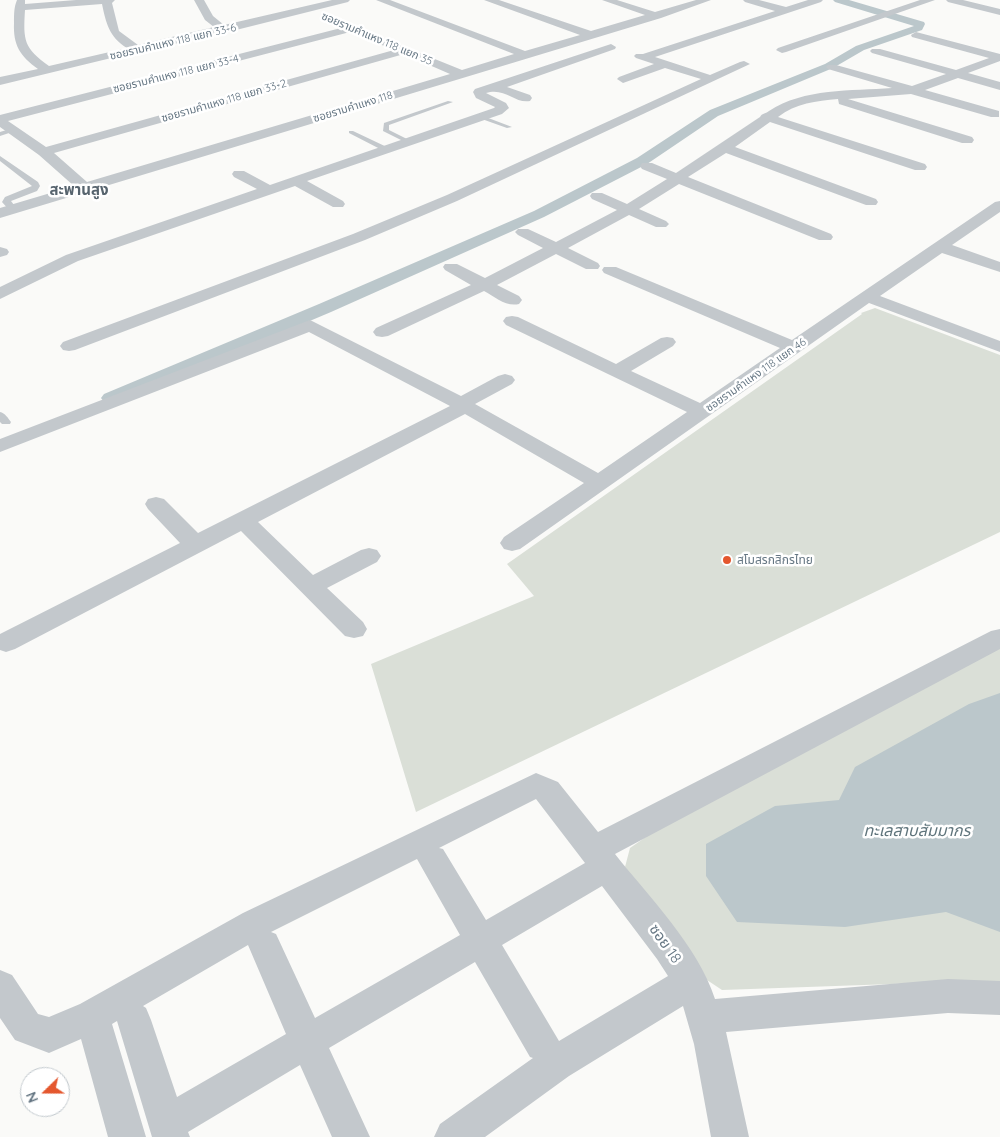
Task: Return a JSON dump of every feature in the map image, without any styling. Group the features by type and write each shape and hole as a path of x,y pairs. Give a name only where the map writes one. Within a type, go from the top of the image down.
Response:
{"street":[{"path":"106,0 114,34 139,50"},
{"path":"48,71 28,56 19,44 20,5 110,0"},
{"path":"199,0 209,18 224,30"},
{"name":"ซอยรามคำแหง 118 แยก 35","path":"294,0 307,10 461,74"},
{"name":"ซอยรามคำแหง 118 แยก 33-6","path":"0,82 345,0"},
{"path":"381,0 526,55"},
{"path":"489,0 620,50 711,79"},
{"path":"607,0 657,16"},
{"name":"ซอยรามคำแหง 118","path":"0,213 706,0"},
{"path":"748,0 787,15"},
{"path":"797,0 813,2"},
{"path":"782,50 930,0"},
{"path":"952,0 1000,12"},
{"path":"644,57 772,14 787,15 813,2"},
{"path":"724,18 743,24"},
{"path":"819,27 835,32"},
{"name":"ซอยรามคำแหง 118 แยก 33-4","path":"0,120 352,28"},
{"path":"684,32 702,37"},
{"path":"916,35 1000,58"},
{"path":"0,294 72,258 503,108 479,93 494,86 620,50"},
{"name":"ซอยรามคำแหง 118 แยก 33-2","path":"44,152 404,51"},
{"path":"876,51 1000,86"},
{"path":"382,332 484,285 629,209 725,148 766,117 783,107 827,96 912,90 958,74 978,64 1000,58"},
{"path":"623,79 665,64"},
{"path":"69,346 359,237 452,198 571,152 711,79 744,64"},
{"path":"690,72 721,66"},
{"path":"832,67 995,114"},
{"path":"494,86 526,98"},
{"path":"827,96 967,140"},
{"path":"766,117 920,168"},
{"path":"0,120 7,132 44,152 85,188"},
{"path":"725,148 871,202"},
{"path":"647,166 825,237"},
{"path":"239,174 269,190"},
{"path":"296,181 338,204"},
{"path":"597,196 660,224"},
{"name":"ซอยรามคำแหง 118 แยก 46","path":"512,543 1000,205"},
{"path":"523,232 592,266"},
{"path":"941,247 1000,267"},
{"path":"452,267 513,300"},
{"path":"610,270 795,348"},
{"path":"868,297 1000,347"},
{"path":"91,316 108,332"},
{"path":"512,321 703,412"},
{"path":"0,446 310,325 462,405 600,483"},
{"path":"617,371 667,342"},
{"path":"2,642 462,405 504,380"},
{"path":"156,504 195,544"},
{"path":"242,519 354,629"},
{"path":"311,586 369,556"},
{"path":"134,1020 169,1130 307,1041 481,940 600,859 1000,638"},
{"name":"ซอย 18","path":"92,1016 254,924 536,785 548,791 669,948 695,990 712,1044 730,1137"},
{"path":"432,859 543,1044"},
{"path":"264,945 351,1137"},
{"path":"453,1137 556,1063 690,982"},
{"path":"0,987 27,1028 49,1034 92,1016 127,1137"},
{"path":"704,1017 948,996 1000,998"}],"lane":[{"path":"408,142 386,131 386,124 450,102"},
{"path":"481,117 509,127"},
{"path":"351,132 387,149"},
{"path":"0,158 35,184 34,189 8,199 6,202 13,209"}],"shaded area":[{"name":"สโมสรกสิกรไทย","path":"875,308 1000,355 1000,532 416,812 371,664 534,596 507,564 861,313"},
{"path":"1000,648 1000,986 949,982 722,990 707,980 625,867 630,848 653,832"}],"water":[{"name":"ทะเลสาบสัมมากร","path":"1000,693 1000,932 946,912 845,927 737,922 706,876 706,844 775,806 839,800 855,767 969,704"}],"waterway":[{"path":"111,398 325,308 539,214 642,161 714,113 829,66 860,48 918,28 920,24 838,0"}],"place":[{"name":"สโมสรกสิกรไทย","path":"727,560"}],"district":[{"name":"สะพานสูง","path":"79,190"}]}
